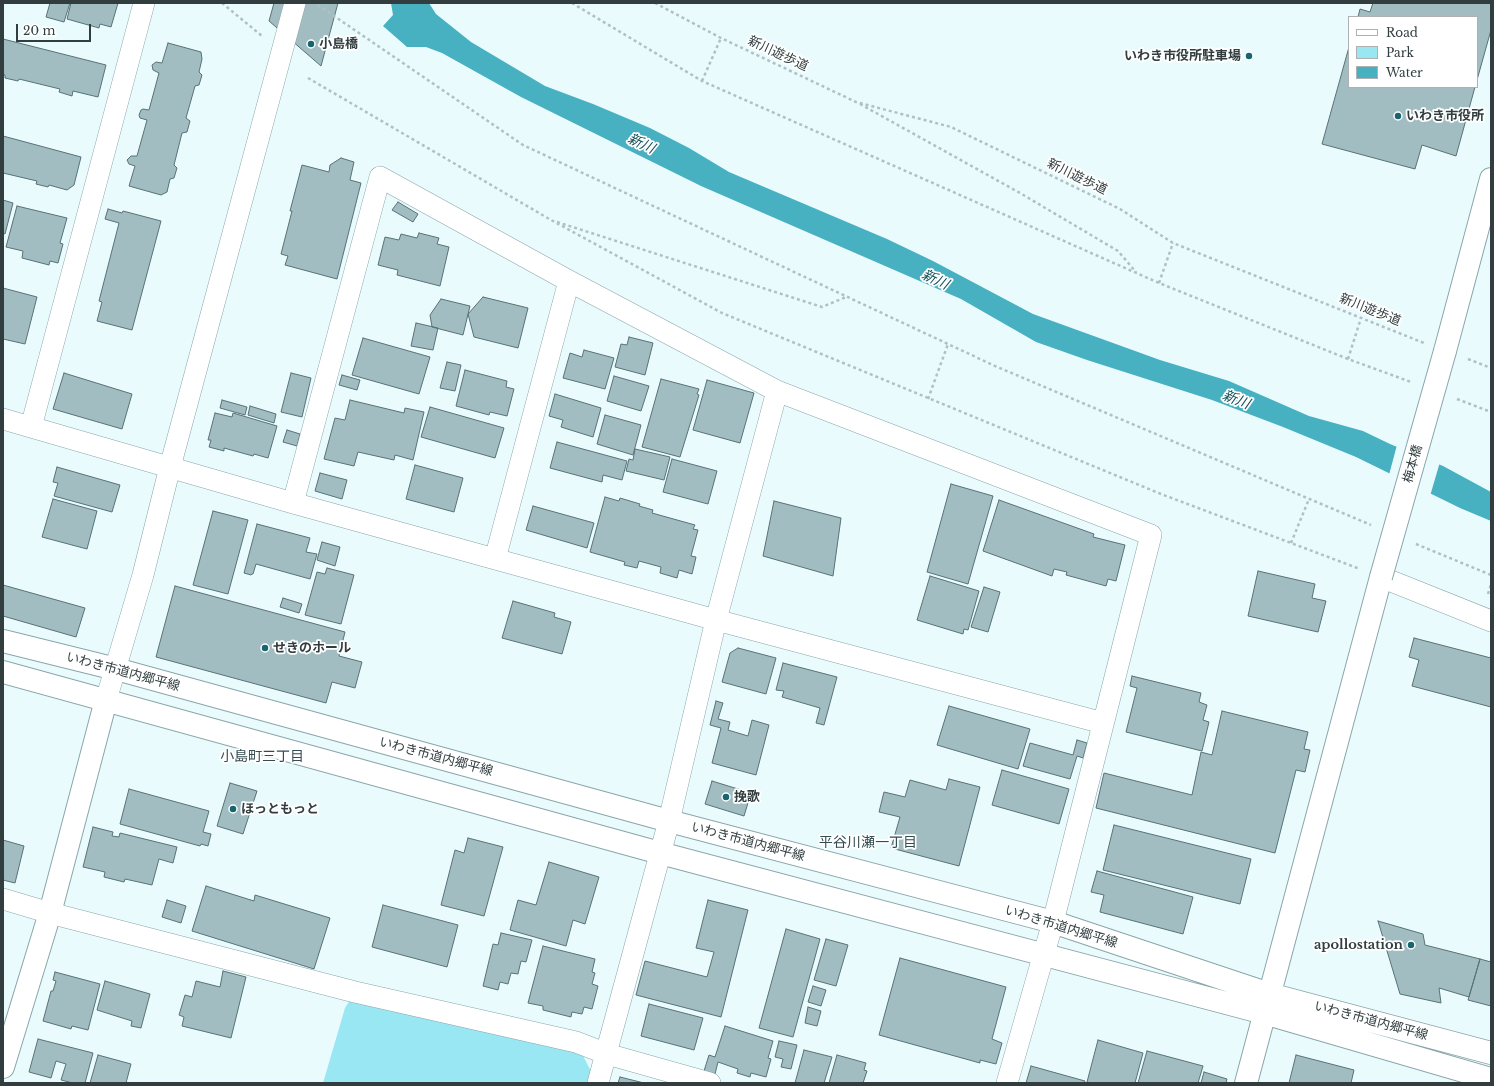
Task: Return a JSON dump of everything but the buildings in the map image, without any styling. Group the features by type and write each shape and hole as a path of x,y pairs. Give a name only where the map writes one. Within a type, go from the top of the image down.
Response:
{"street":[{"path":"31,427 144,3"},
{"path":"3,1066 50,913 106,700 142,575 295,3"},
{"path":"293,503 380,176 569,281 778,391 1151,535 1044,955 1007,1083"},
{"name":"梅本橋","path":"1246,1083 1381,577 1445,350 1491,179"},
{"path":"495,559 569,281"},
{"path":"598,1083 669,821 716,620 778,391"},
{"path":"3,419 293,503 495,559 716,620 1103,723"},
{"path":"1381,577 1491,621"},
{"name":"いわき市道内郷平線","path":"3,641 116,669 669,821 1052,922 1267,1003 1491,1079"},
{"name":"いわき市道内郷平線","path":"3,672 660,853 1044,955 1491,1053"},
{"path":"3,899 50,913 355,992 576,1042 607,1054 710,1083"}],"path":[{"path":"222,3 266,39"},
{"path":"315,3 523,145 995,366 1374,526"},
{"path":"572,3 702,81 1159,283 1348,359 1412,382"},
{"name":"新川遊歩道","path":"655,3 721,38 856,102 951,127 1120,209 1173,243 1491,368"},
{"path":"702,81 721,38"},
{"path":"308,78 551,220 722,313 1161,494 1381,577"},
{"path":"856,102 1020,193 1118,251 1138,274"},
{"path":"551,220 822,307 847,297"},
{"path":"1159,283 1173,243"},
{"path":"1348,359 1361,318"},
{"path":"928,398 948,344"},
{"path":"1455,398 1491,412"},
{"path":"1291,543 1309,499"},
{"path":"1411,542 1491,575"}],"green space":[{"path":"355,992 576,1042 597,1083 323,1083 345,1008"}],"water":[{"name":"新川","path":"391,3 429,3 436,14 471,42 545,86 650,128 689,148 729,172 887,239 933,261 1033,314 1160,360 1229,381 1309,416 1363,431 1443,466 1491,492 1491,521 1460,508 1356,457 1283,427 1212,400 1036,342 961,299 701,186 521,97 442,53 426,47 407,47 383,26 393,15"}],"pier":[{"path":"1397,445 1440,462 1430,496 1389,475"}],"place":[{"name":"小島橋","path":"311,44"},
{"name":"いわき市役所駐車場","path":"1249,56"},
{"name":"いわき市役所","path":"1398,116"},
{"name":"せきのホール","path":"265,648"},
{"name":"挽歌","path":"726,797"},
{"name":"ほっともっと","path":"233,809"},
{"name":"apollostation","path":"1411,945"}],"district":[{"name":"小島町三丁目","path":"262,757"},
{"name":"平谷川瀬一丁目","path":"868,843"}]}
